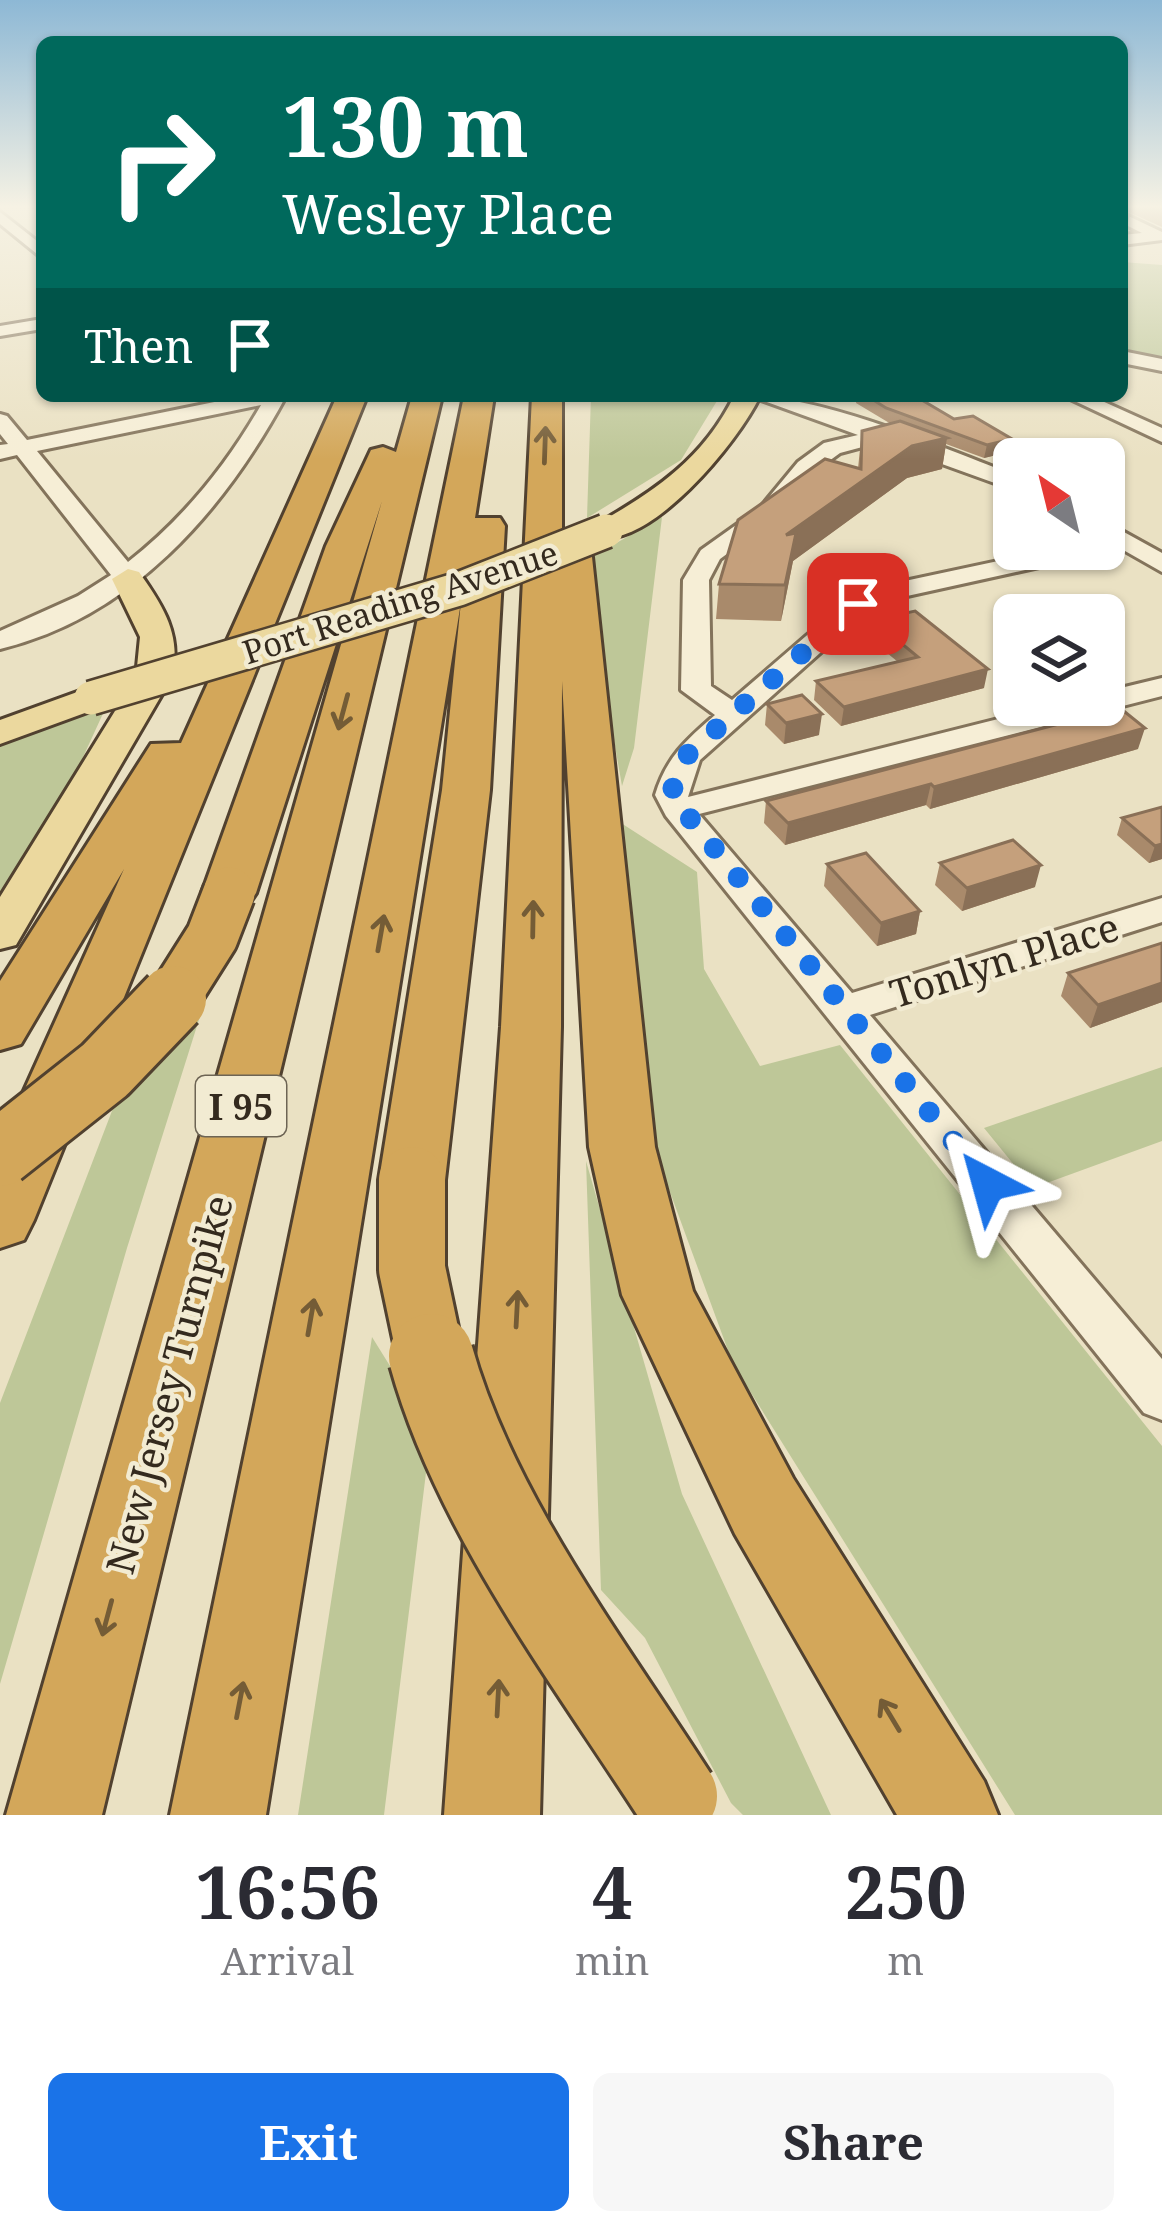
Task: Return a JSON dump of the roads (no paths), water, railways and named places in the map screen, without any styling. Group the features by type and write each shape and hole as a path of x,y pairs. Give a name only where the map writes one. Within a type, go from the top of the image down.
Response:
{"highway":[{"path":"0,1220 349,402"},
{"path":"0,1154 135,1045 197,970 229,893 345,546 411,402"},
{"name":"New Jersey Turnpike","path":"54,1815 425,402"},
{"name":"I 95","path":"218,1815 478,402"},
{"path":"496,402 466,790 412,1180 408,1241 416,1302 474,1460 536,1575 682,1806"},
{"path":"492,1815 531,1028 547,402"},
{"path":"544,507 571,539 622,1148 658,1295 764,1506 950,1815"},
{"path":"0,1029 279,566"}],"main road":[{"name":"Port Reading Avenue","path":"0,724 459,589 606,531 652,505 710,458 728,436 744,402"},
{"path":"0,934 154,676 160,645 128,579"},
{"path":"0,733 91,698"}],"street":[{"path":"0,331 36,325"},
{"path":"1128,358 1162,364"},
{"path":"11,450 211,402"},
{"path":"216,402 255,439"},
{"path":"0,641 74,611 128,579 190,522 255,439 272,402"},
{"path":"779,402 993,475"},
{"path":"1087,402 1162,436"},
{"path":"0,420 11,450 128,579"},
{"path":"734,714 697,690 696,580 710,555 786,497 806,467 832,448 882,435"},
{"path":"1125,537 1162,533"},
{"path":"1125,545 1162,564"},
{"path":"996,570 868,599 679,767 671,795 1162,1397"},
{"path":"1125,696 1162,687"},
{"path":"678,809 1007,726"},
{"name":"Tonlyn Place","path":"845,1009 1162,910"}]}
